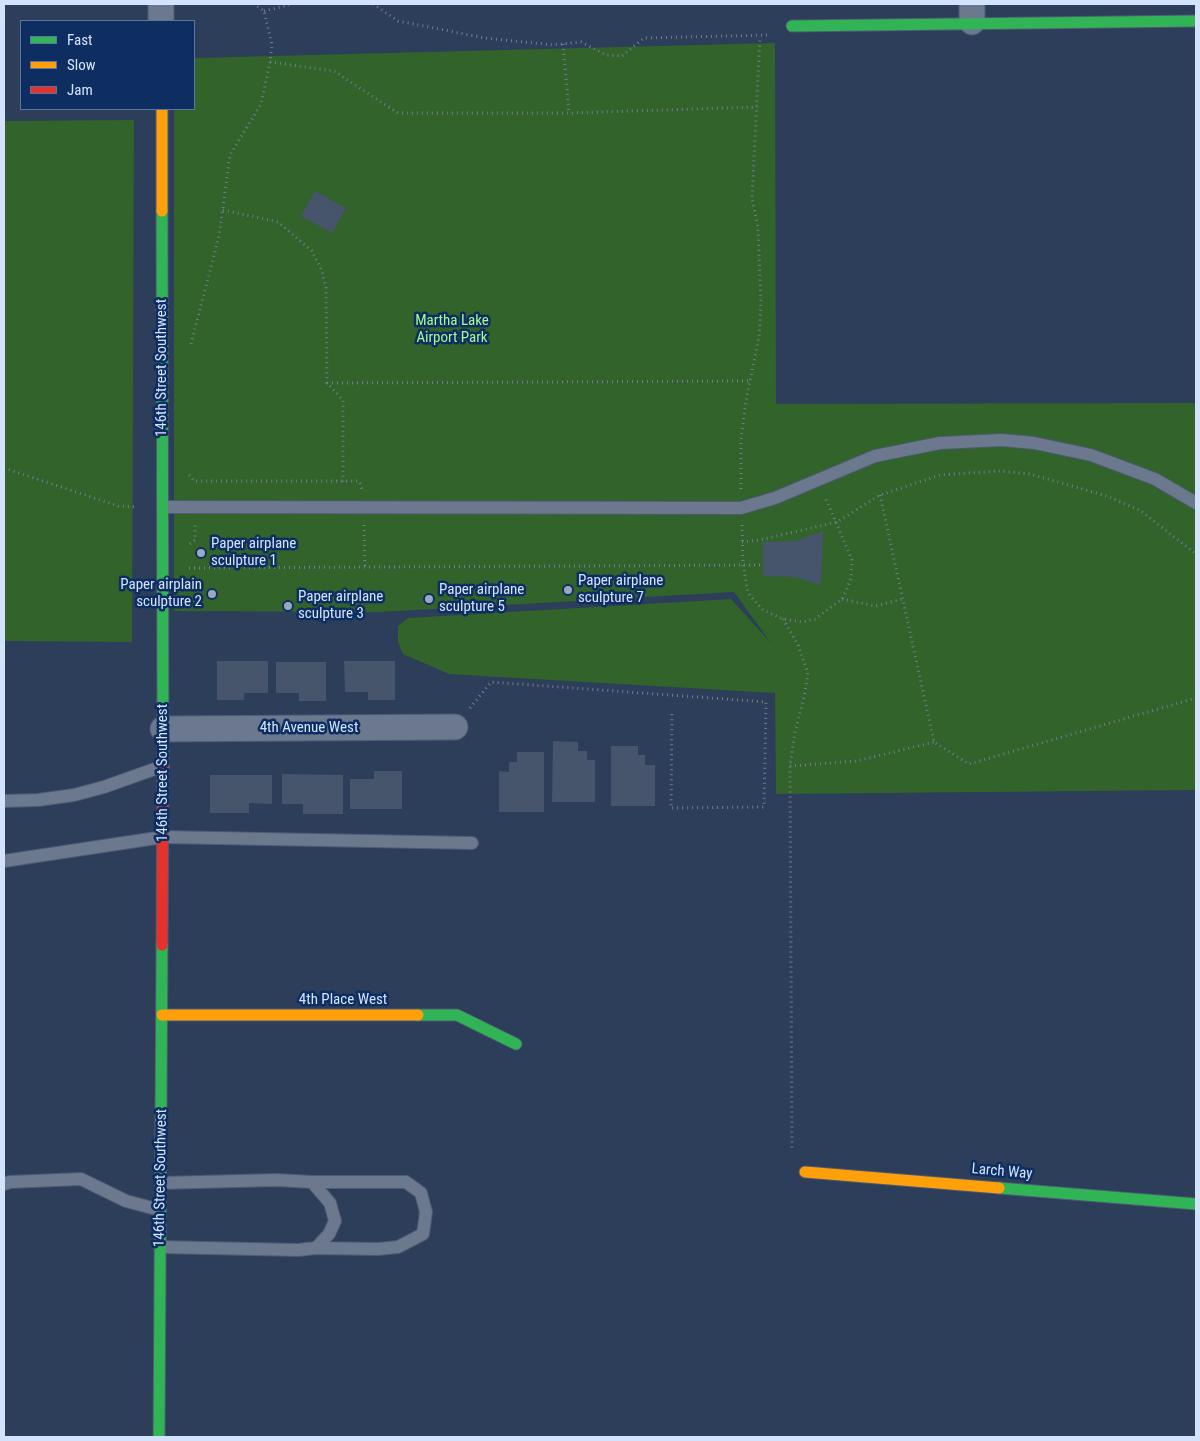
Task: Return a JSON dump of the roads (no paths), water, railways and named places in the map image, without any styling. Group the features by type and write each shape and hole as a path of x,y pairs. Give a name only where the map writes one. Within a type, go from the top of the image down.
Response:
{"street":[{"path":"161,4 161,20"},
{"path":"792,26 972,13 1196,21"},
{"name":"146th Street Southwest","path":"159,1437 164,837 162,110"},
{"name":"4th Avenue West","path":"164,729 455,726"},
{"name":"4th Place West","path":"162,1015 457,1016 516,1044"},
{"name":"Larch Way","path":"805,1172 1196,1204"}],"lane":[{"path":"163,508 741,508 774,498 875,456 940,443 1002,440 1034,443 1091,454 1155,479 1196,503"},
{"path":"4,801 38,800 74,795 104,787 164,766"},
{"path":"4,861 164,837 472,843"},
{"path":"4,1184 10,1182 80,1179 126,1201 160,1210"},
{"path":"160,1183 277,1180 406,1182 420,1193 426,1212 423,1234 398,1247 298,1250 160,1247"},
{"path":"312,1182 330,1203 335,1221 330,1234 316,1248"}],"place":[{"name":"Paper airplane sculpture 1","path":"201,553"},
{"name":"Paper airplane sculpture 7","path":"568,590"},
{"name":"Paper airplain sculpture 2","path":"212,594"},
{"name":"Paper airplane sculpture 5","path":"429,599"},
{"name":"Paper airplane sculpture 3","path":"288,606"}],"park label":[{"name":"Martha Lake Airport Park","path":"452,330"}]}
